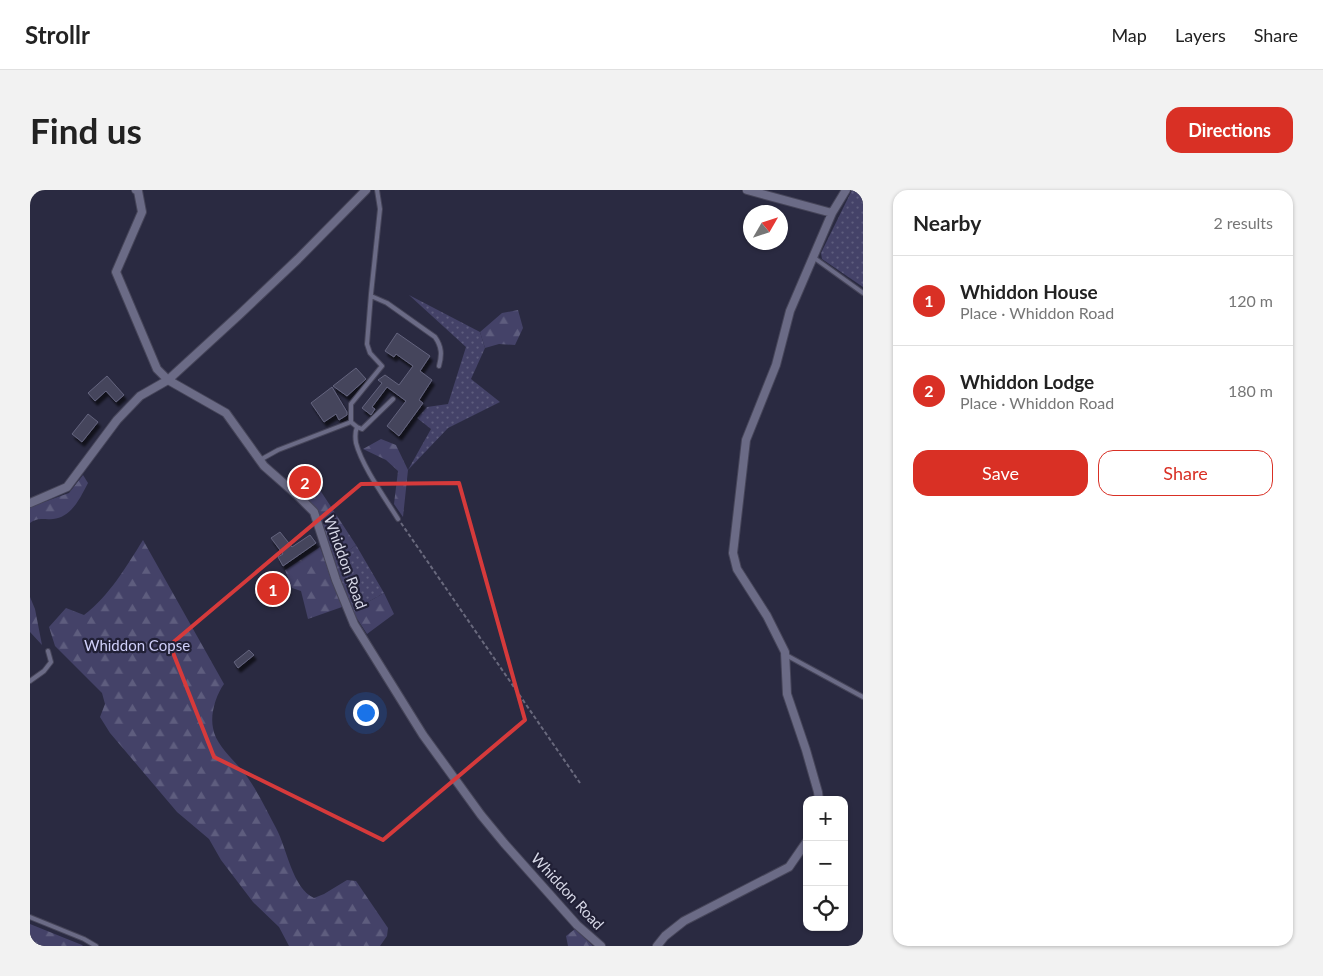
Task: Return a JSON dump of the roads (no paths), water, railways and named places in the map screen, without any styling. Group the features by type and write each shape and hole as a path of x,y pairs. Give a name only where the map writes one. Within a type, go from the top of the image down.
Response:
{"street":[{"name":"Whiddon Road","path":"136,190 138,191 142,212 116,272 158,370 168,380 226,413 264,466 314,512 336,580 354,624 423,735 481,815 504,843 576,925 601,946"},
{"path":"30,503 67,487 117,420 140,396 168,380 298,259 366,190"},
{"path":"746,190 832,213"},
{"path":"818,796 809,758 787,694 786,652 767,616 737,569 733,553 746,440 776,365 790,311 832,213 846,190"},
{"path":"657,946 665,936 684,921 788,867 803,846"}],"lane":[{"path":"350,422 351,404 382,366 370,353 367,344 370,296 380,209 377,190"},
{"path":"813,257 863,293"},
{"path":"370,296 387,303 435,337 440,344 442,356 439,366"},
{"path":"350,422 362,428 393,399"},
{"path":"260,460 278,450 350,422"},
{"path":"357,427 356,444 367,468 398,519"},
{"path":"30,681 44,671 51,662 48,651"},
{"path":"786,655 863,697"},
{"path":"30,917 84,939 96,946"}],"place":[{"name":"Whiddon Lodge","path":"305,482"},
{"name":"Whiddon House","path":"273,589"}],"park label":[{"name":"Whiddon Copse","path":"137,645"}]}
